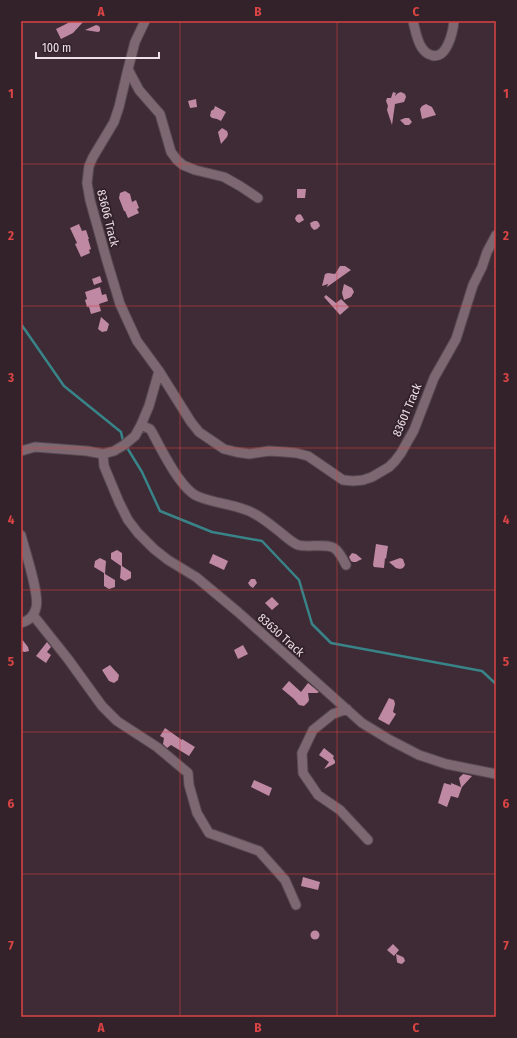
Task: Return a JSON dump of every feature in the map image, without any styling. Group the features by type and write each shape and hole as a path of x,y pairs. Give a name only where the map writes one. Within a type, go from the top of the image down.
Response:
{"street":[{"name":"83606 Track","path":"145,21 135,42 114,122 93,157 88,182 90,200 120,304 137,341 158,371"},
{"path":"413,21 421,47 426,53 434,56 443,52 447,46 451,37 454,21"},
{"path":"128,69 140,90 160,114 171,152 177,160 183,165 196,170 224,177 258,198"},
{"name":"83601 Track","path":"158,371 199,432 224,449 249,454 269,451 296,453 308,456 343,480 363,480 372,477 389,467 395,461 414,430 434,378 456,339 473,285 496,235"},
{"path":"21,451 35,447 87,451 103,454 114,451 134,436 141,425 158,371"},
{"path":"141,425 152,432 178,478 186,488 196,496 251,512 264,518 287,538 297,544 314,547 329,546 335,548 346,565"},
{"name":"83630 Track","path":"103,454 104,466 118,502 138,534 168,560 196,577 238,612 362,723 419,755 446,764 496,774"},
{"path":"21,536 35,586 37,604 33,615 21,623"},
{"path":"33,615 68,659 102,706 117,721 157,747 188,773 189,785 197,813 209,833 259,851 285,880 296,905"},
{"path":"347,709 333,714 313,730 302,753 303,773 318,795 340,810 368,840"}],"building":[{"path":"72,21 84,21 73,33 61,39 56,29"},
{"path":"96,25 99,26 100,31 85,30"},
{"path":"393,92 396,93 395,96 401,92 405,94 406,97 404,102 395,104 392,125 387,110 388,106 386,101 387,98 391,98"},
{"path":"196,99 197,107 190,108 188,101"},
{"path":"426,104 432,107 436,115 422,119 420,109"},
{"path":"215,106 226,112 221,121 210,116 211,111"},
{"path":"409,118 412,122 409,125 405,125 400,120"},
{"path":"222,128 227,131 228,134 221,144 218,132"},
{"path":"297,189 306,189 305,198 297,198"},
{"path":"125,191 130,194 132,202 136,200 139,208 137,209 139,213 128,218 119,198 120,193"},
{"path":"300,214 304,220 299,223 295,218"},
{"path":"317,221 320,226 314,230 310,223"},
{"path":"79,224 82,231 86,230 91,249 89,250 90,253 81,257 75,244 77,243 70,228"},
{"path":"340,266 345,266 351,270 327,287 328,284 322,286 325,274 335,274"},
{"path":"100,276 102,282 94,285 92,279"},
{"path":"344,284 352,288 354,292 351,297 344,300 342,293"},
{"path":"100,287 102,295 106,294 108,301 99,304 101,311 91,314 85,300 87,299 85,292"},
{"path":"326,295 336,303 341,299 349,307 340,315 324,297"},
{"path":"101,317 109,324 107,331 102,332 98,329"},
{"path":"376,544 388,546 384,568 374,567 373,565"},
{"path":"117,550 122,553 122,566 131,572 131,578 125,581 120,578 121,566 111,559 111,553"},
{"path":"352,553 356,554 362,559 356,562 351,561 349,557"},
{"path":"213,554 228,561 224,570 209,563"},
{"path":"100,558 106,561 105,574 115,580 115,587 109,589 104,586 104,573 94,567 95,561"},
{"path":"400,558 403,559 405,565 403,568 396,568 389,562"},
{"path":"251,579 255,579 257,583 253,588 248,583"},
{"path":"272,597 279,604 272,610 265,603"},
{"path":"21,638 28,647 29,651 21,651"},
{"path":"47,642 51,647 47,652 51,655 46,663 36,656"},
{"path":"243,645 248,654 238,659 234,650"},
{"path":"110,665 119,675 118,680 114,683 109,681 102,670"},
{"path":"289,681 301,692 308,683 319,692 308,693 308,702 304,706 299,705 282,689"},
{"path":"389,698 394,700 395,704 393,712 396,714 389,725 378,719"},
{"path":"165,728 195,747 189,756 171,745 167,748 163,744 164,738 160,736"},
{"path":"324,748 334,756 333,758 335,763 324,769 329,762 319,755"},
{"path":"463,774 472,776 462,787 458,798 451,796 447,807 438,803 444,783 451,785 451,783 461,787 459,778"},
{"path":"254,780 272,788 269,796 251,787"},
{"path":"303,877 320,882 318,890 301,886"},
{"path":"315,930 320,935 315,940 310,935"},
{"path":"393,944 399,950 394,956 387,950"},
{"path":"396,954 404,958 405,961 402,964 397,962"}],"waterway":[{"path":"21,324 64,386 121,432 123,441"},
{"path":"126,446 142,472 160,511 212,532 262,541 299,580 312,624 331,643 482,671 496,684"}]}
